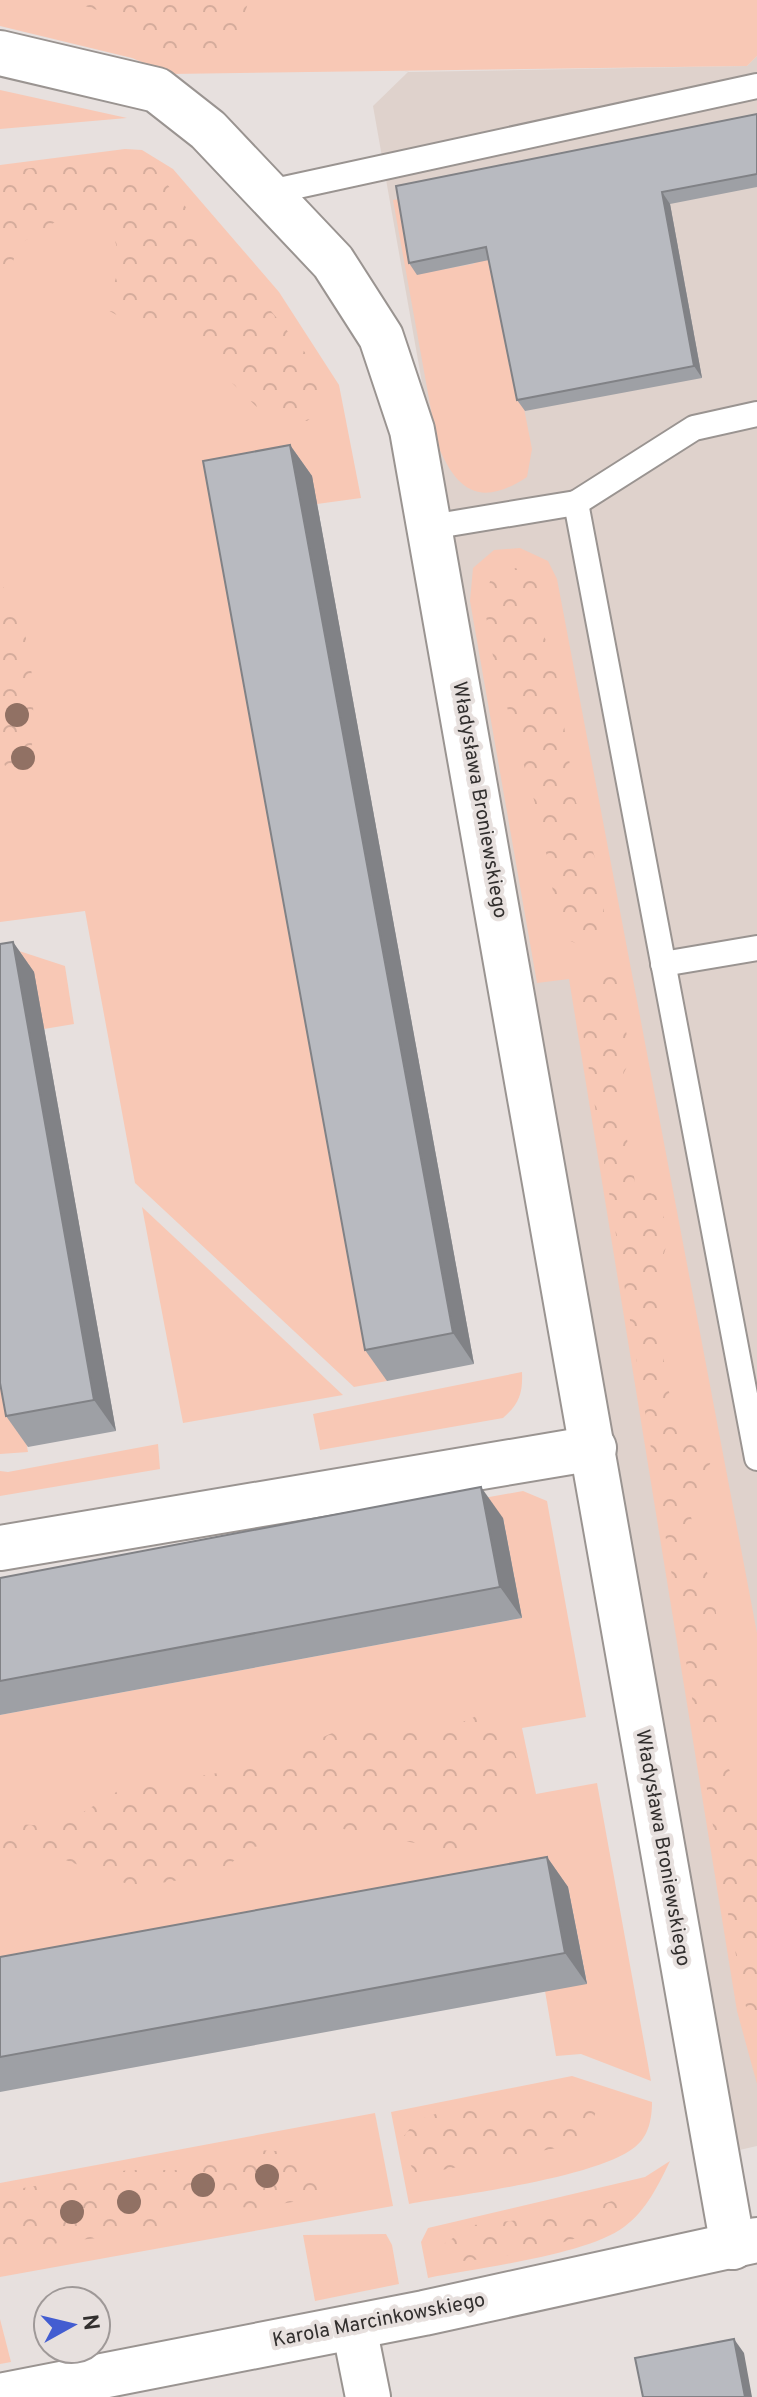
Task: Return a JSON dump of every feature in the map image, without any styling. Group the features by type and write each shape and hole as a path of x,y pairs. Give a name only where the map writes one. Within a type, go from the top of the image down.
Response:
{"street":[{"name":"Władysława Broniewskiego","path":"0,53 157,90 208,130 270,192 333,262 381,337 412,430 431,527 594,1448 745,2244"},
{"path":"0,1548 594,1448"},
{"name":"Karola Marcinkowskiego","path":"0,2396 354,2327 745,2244"},
{"path":"354,2327 368,2397"}],"lane":[{"path":"270,192 757,86"},
{"path":"431,527 576,503 694,428 757,414"},
{"path":"576,503 757,1458"},
{"path":"663,964 757,948"}],"shaded area":[{"path":"150,0 409,72 747,66 757,56 757,2146 735,2151 373,106 408,72"}],"green space":[{"path":"0,0 757,0 757,56 747,66 171,74 132,58 0,26"},
{"path":"67,0 248,2 237,46 206,55 155,48 103,12"},
{"path":"0,90 127,118 0,129"},
{"path":"125,149 142,150 173,169 279,292 339,385 361,498 317,504 224,492 387,1381 354,1387 135,1183 85,911 0,922 0,165"},
{"path":"110,158 153,167 326,378 322,409 307,421 268,418 221,372 207,342 190,318 152,335 106,309 121,262 110,223 68,214 18,245 0,305 0,172"},
{"path":"404,198 417,274 473,264 493,251 532,449 527,477 496,492 483,493 461,483 444,460 437,443 393,200"},
{"path":"520,548 548,561 557,579 757,1633 757,2084 737,2011 569,979 537,983 470,601 473,568 494,550"},
{"path":"515,568 533,572 540,593 541,629 554,659 575,799 604,884 604,923 580,945 561,937 541,824 494,662 483,599 493,574"},
{"path":"0,583 12,600 26,639 33,704 32,746 16,762 5,766 0,751"},
{"path":"13,949 65,966 74,1024 44,1029"},
{"path":"606,966 616,974 631,1059 617,1086 636,1187 658,1196 669,1238 658,1272 660,1337 675,1428 713,1457 689,1510 714,1596 724,1679 715,1715 727,1764 749,1819 757,1825 757,2037 751,2033 724,1893 576,991 585,973"},
{"path":"142,1207 343,1395 183,1423"},
{"path":"0,1294 28,1452 0,1454"},
{"path":"522,1372 519,1398 503,1418 320,1450 313,1414"},
{"path":"158,1444 160,1469 0,1496 0,1471"},
{"path":"523,1491 547,1501 586,1717 522,1728 536,1794 597,1783 651,2081 581,2054 556,2056 545,1991 587,1983 568,1887 0,1992 0,1715 522,1618 503,1518 456,1503"},
{"path":"479,1715 501,1717 517,1759 519,1793 502,1816 475,1833 454,1858 420,1844 343,1829 249,1848 218,1874 135,1887 63,1859 23,1859 0,1865 0,1823 48,1826 72,1819 118,1791 262,1765 354,1723 437,1733"},
{"path":"572,2076 652,2102 649,2126 640,2143 616,2158 561,2176 409,2204 391,2112"},
{"path":"539,2100 569,2100 597,2109 588,2133 567,2146 416,2175 408,2160 404,2136 416,2121 441,2112"},
{"path":"375,2113 393,2206 0,2277 0,2183"},
{"path":"257,2150 295,2152 321,2166 322,2187 305,2200 255,2208 224,2206 136,2234 69,2241 0,2254 0,2192 128,2170 181,2170"},
{"path":"670,2161 639,2213 607,2237 559,2253 428,2278 421,2242 428,2228 645,2177"},
{"path":"617,2199 620,2211 607,2223 564,2242 510,2255 442,2262 445,2243 474,2225 580,2213"},
{"path":"386,2234 392,2245 399,2284 315,2301 303,2235"},
{"path":"0,2319 11,2362 0,2364"}],"building":[{"path":"757,114 757,174 662,192 694,366 517,400 486,247 409,263 396,186"},
{"path":"290,445 453,1333 365,1350 203,461"},
{"path":"13,942 94,1400 6,1416 0,1383 0,944"},
{"path":"481,1487 500,1587 0,1681 0,1578"},
{"path":"547,1857 565,1953 0,2057 0,1957"},
{"path":"734,2339 745,2397 643,2397 635,2358"}]}
